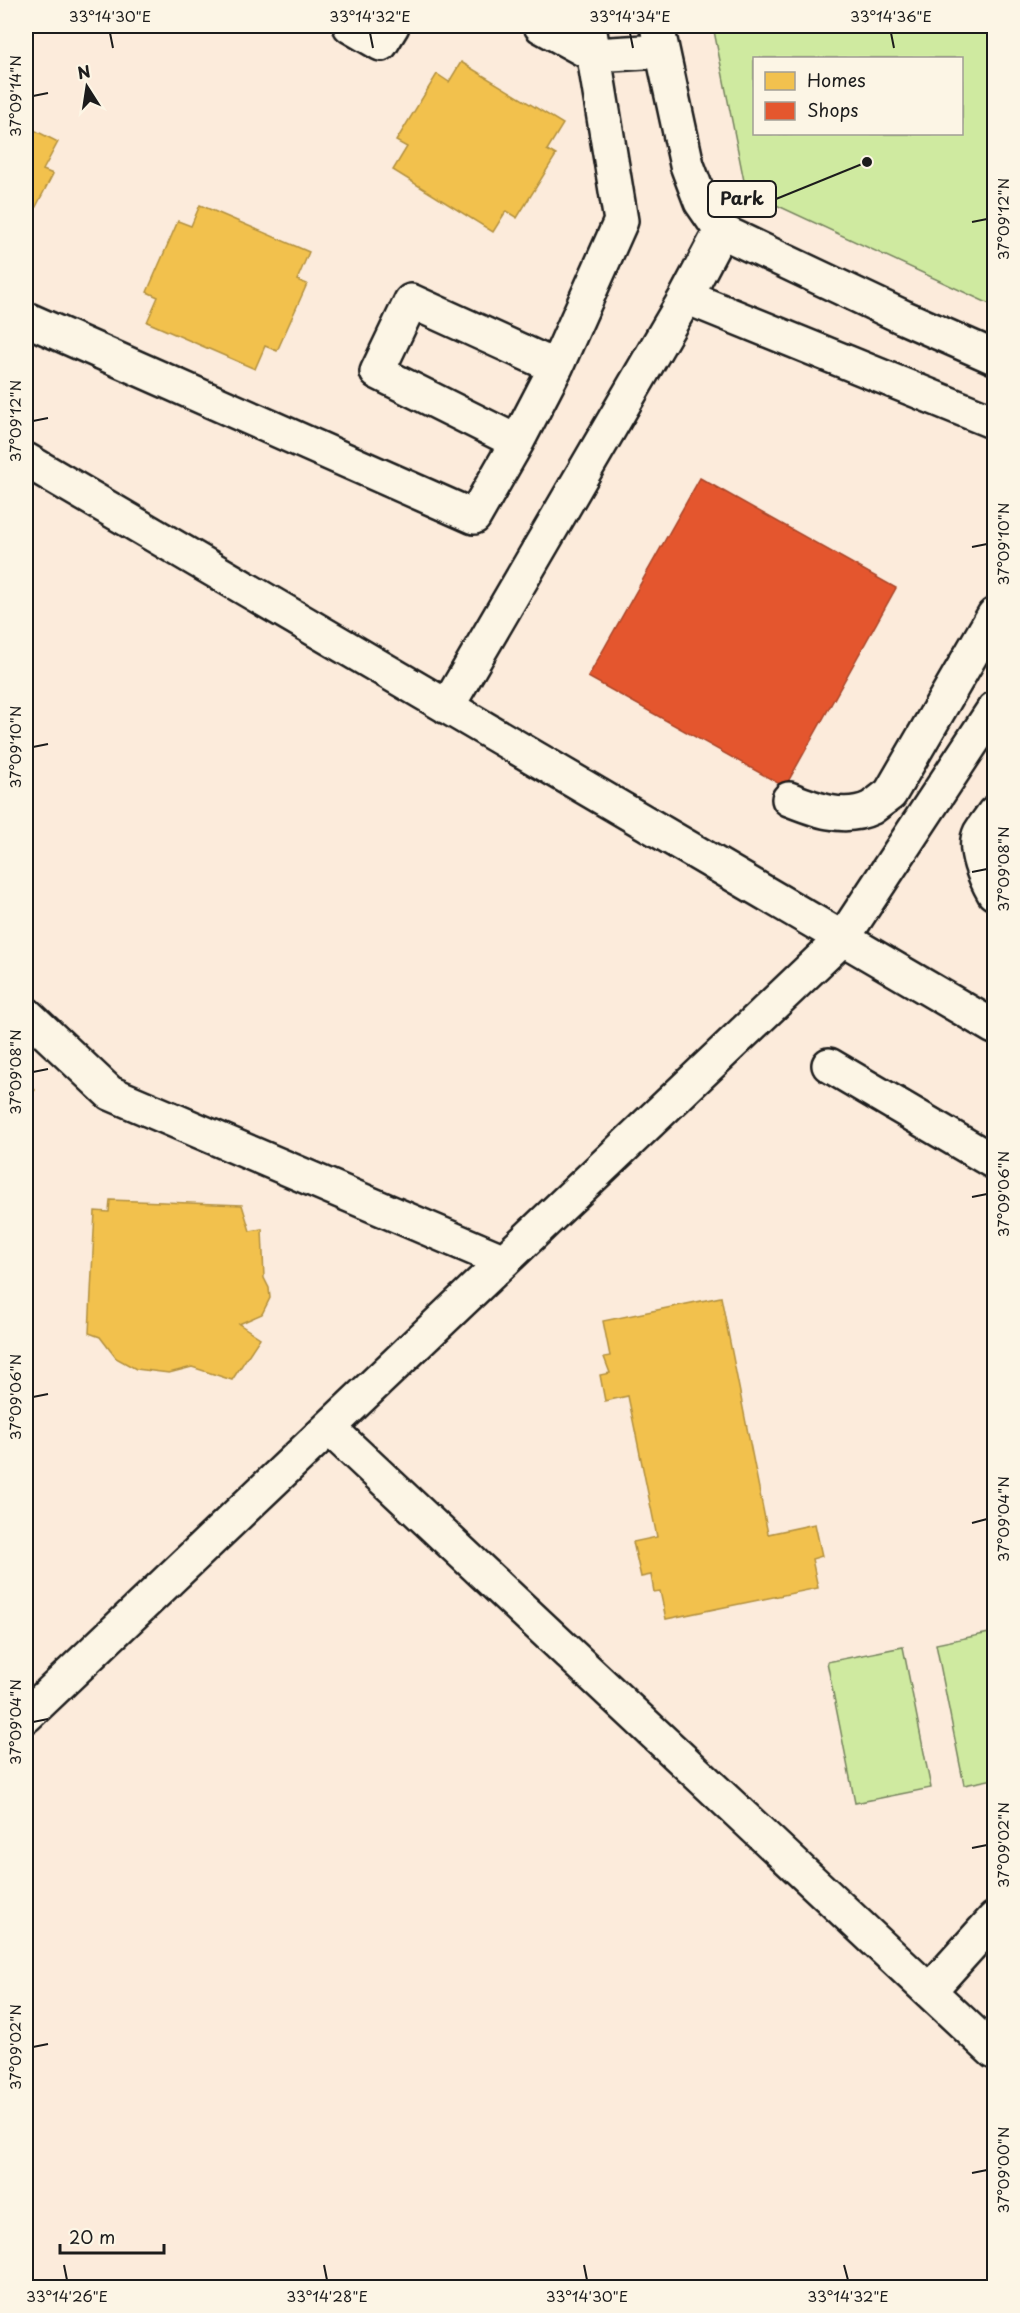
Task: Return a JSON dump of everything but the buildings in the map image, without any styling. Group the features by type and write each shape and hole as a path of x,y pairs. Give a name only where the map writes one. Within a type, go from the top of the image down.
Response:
{"street":[{"path":"350,26 381,44 392,26"},
{"path":"541,26 592,40 660,38 687,165 701,202 721,231 903,317 994,357"},
{"path":"26,319 474,517 556,367 621,221 592,40"},
{"path":"447,706 686,297 721,231"},
{"path":"686,297 994,422"},
{"path":"517,442 377,372 411,302 556,367"},
{"path":"26,460 994,1027"},
{"path":"789,799 813,808 846,815 870,808 890,794 994,615"},
{"path":"26,1716 843,938 994,709"},
{"path":"994,813 978,835 984,875 994,893"},
{"path":"26,1014 110,1093 504,1261"},
{"path":"829,1065 994,1162"},
{"path":"329,1428 994,2052"},
{"path":"930,1991 994,1919"}],"green space":[{"path":"713,26 994,26 994,306 746,191"},
{"path":"994,1632 994,1779 964,1785 936,1644"},
{"path":"903,1647 931,1788 855,1803 827,1662"}],"place":[{"name":"Park","path":"867,162"}]}
